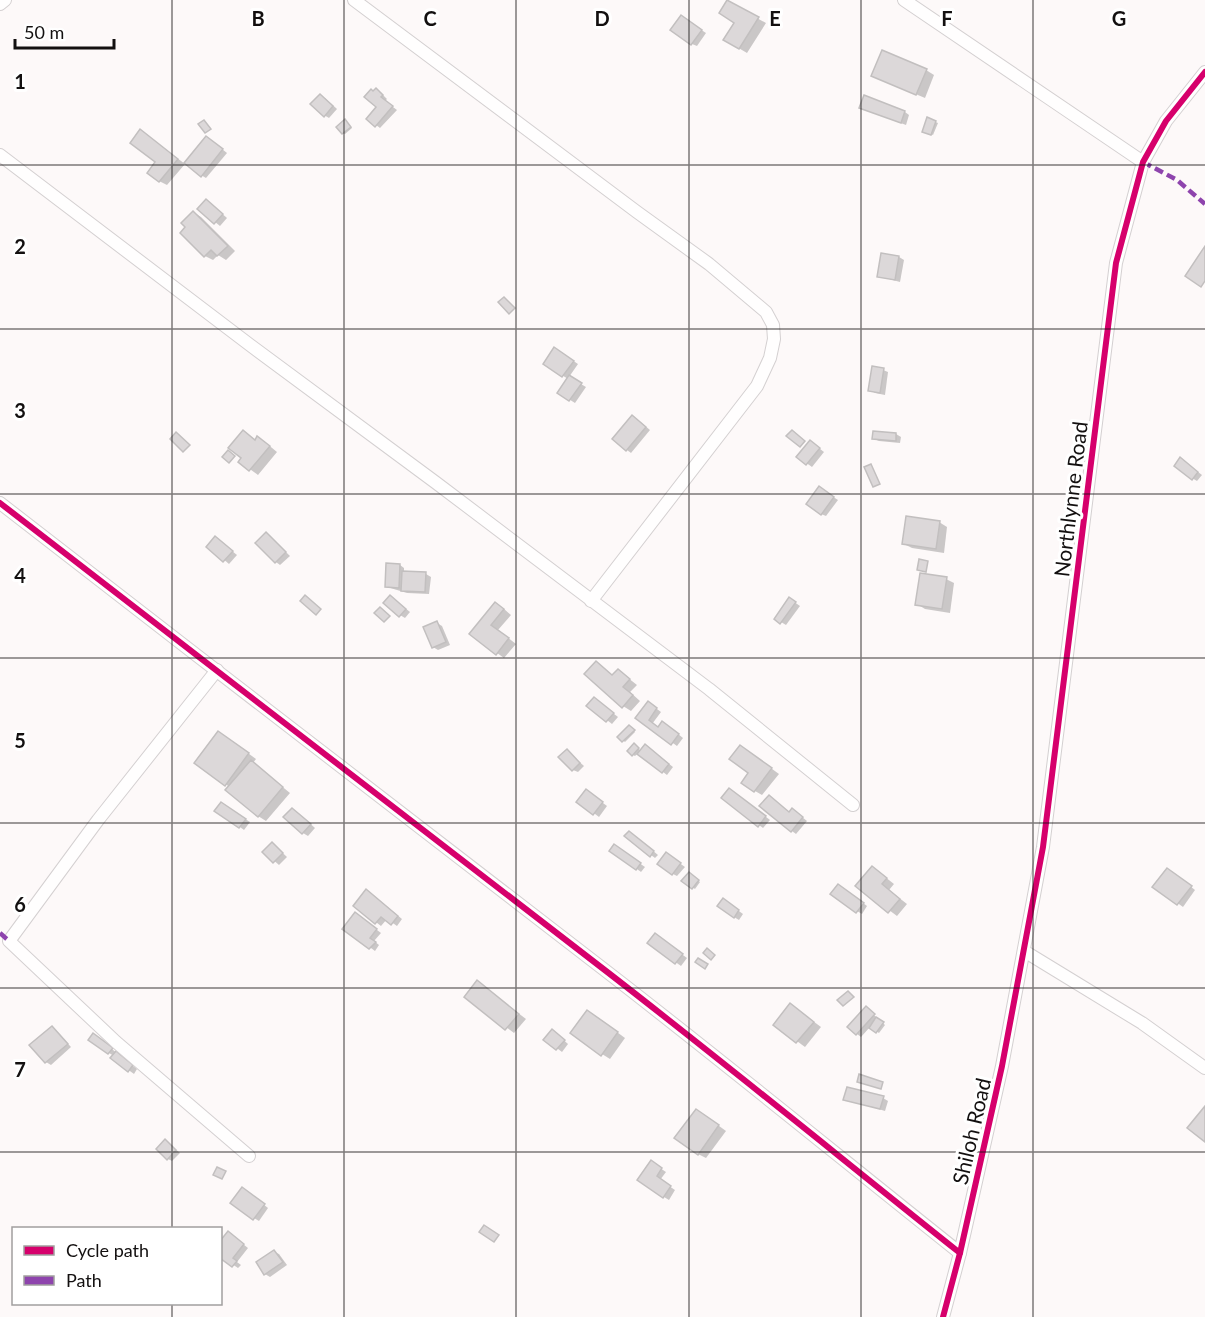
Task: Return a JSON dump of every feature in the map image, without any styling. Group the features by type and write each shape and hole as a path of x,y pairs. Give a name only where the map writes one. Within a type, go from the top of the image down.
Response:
{"street":[{"path":"0,4 4,0"},
{"path":"354,0 618,199 709,264 766,312 773,325 774,339 770,358 757,386 591,601"},
{"path":"904,0 1143,162"},
{"name":"Northlynne Road","path":"1024,951 1043,848 1116,262 1143,162 1166,121 1205,72"},
{"path":"0,155 709,689 853,804"},
{"path":"0,503 607,972 960,1253"},
{"path":"217,670 98,820 9,940 116,1042 249,1156"},
{"path":"1024,951 1142,1023 1205,1068"},
{"name":"Shiloh Road","path":"943,1317 960,1253 1002,1066 1024,951"}],"building":[{"path":"727,0 759,17 739,49 723,40 734,23 719,13"},
{"path":"681,15 702,30 691,45 670,30"},
{"path":"882,50 927,69 916,95 871,76"},
{"path":"376,88 383,95 381,97 393,106 375,127 366,119 376,107 364,97 371,89 373,91"},
{"path":"320,94 333,106 324,117 310,104"},
{"path":"864,95 905,111 901,123 859,108"},
{"path":"927,117 936,121 931,135 922,132"},
{"path":"345,119 351,127 342,134 336,127"},
{"path":"204,120 211,129 205,133 198,124"},
{"path":"140,129 178,159 159,182 147,173 155,162 130,143"},
{"path":"206,136 223,149 201,177 184,163"},
{"path":"206,199 223,214 214,224 197,209"},
{"path":"193,211 228,246 217,256 211,250 204,257 180,233 185,227 181,223"},
{"path":"1205,246 1205,281 1201,287 1185,276"},
{"path":"881,253 899,256 895,280 877,277"},
{"path":"504,297 515,308 509,314 498,302"},
{"path":"554,347 574,361 562,377 543,364"},
{"path":"872,366 884,368 880,393 868,391"},
{"path":"569,375 582,383 569,401 557,393"},
{"path":"632,415 646,427 626,451 612,439"},
{"path":"243,430 255,440 257,436 270,446 249,471 238,462 241,458 228,448"},
{"path":"792,430 805,441 800,447 786,436"},
{"path":"873,431 896,433 896,441 872,439"},
{"path":"176,432 190,445 183,452 170,439"},
{"path":"810,440 820,448 806,465 796,457"},
{"path":"228,450 235,456 229,463 222,457"},
{"path":"1180,457 1198,472 1192,480 1174,466"},
{"path":"871,464 880,484 873,487 864,467"},
{"path":"819,486 834,497 821,515 806,504"},
{"path":"906,516 940,521 936,549 902,544"},
{"path":"266,532 286,552 275,563 255,543"},
{"path":"215,536 233,551 223,562 206,547"},
{"path":"919,559 928,561 926,572 917,570"},
{"path":"386,563 400,564 399,588 385,587"},
{"path":"402,571 426,572 425,592 401,591"},
{"path":"920,573 947,577 942,609 915,605"},
{"path":"305,595 321,609 316,615 300,601"},
{"path":"390,595 406,609 399,617 383,603"},
{"path":"789,597 796,602 780,624 774,619"},
{"path":"495,602 504,609 491,625 509,638 496,655 469,634"},
{"path":"380,607 390,616 384,622 374,613"},
{"path":"437,621 446,642 432,648 423,627"},
{"path":"596,661 612,675 618,669 630,679 623,687 633,695 622,708 584,674"},
{"path":"594,697 614,713 606,722 586,706"},
{"path":"648,701 657,708 649,720 658,727 662,721 679,734 671,745 635,718"},
{"path":"629,725 635,730 622,742 617,737"},
{"path":"218,731 249,753 225,786 194,763"},
{"path":"634,743 639,748 632,756 627,751"},
{"path":"645,744 669,764 662,773 637,754"},
{"path":"740,745 772,768 754,792 741,783 748,773 729,759"},
{"path":"567,749 580,763 572,771 558,757"},
{"path":"251,760 283,787 258,817 225,790"},
{"path":"729,788 766,816 758,827 721,798"},
{"path":"586,789 603,802 593,815 576,802"},
{"path":"769,795 789,812 792,808 803,817 791,832 759,806"},
{"path":"221,802 246,819 239,828 214,811"},
{"path":"292,808 311,824 302,834 283,817"},
{"path":"629,831 654,851 650,857 624,836"},
{"path":"272,842 283,853 273,863 262,852"},
{"path":"614,844 641,863 636,870 609,851"},
{"path":"666,852 681,863 672,875 657,864"},
{"path":"872,866 887,878 882,884 900,899 888,913 855,886"},
{"path":"1167,868 1192,886 1177,905 1152,887"},
{"path":"689,872 699,880 692,889 681,881"},
{"path":"838,884 864,903 856,913 830,894"},
{"path":"366,889 398,916 391,925 381,917 375,924 353,906"},
{"path":"723,898 739,910 734,918 717,906"},
{"path":"355,912 377,929 370,938 376,942 369,949 342,929"},
{"path":"655,933 683,954 675,964 647,943"},
{"path":"707,948 715,955 711,960 703,953"},
{"path":"698,958 708,964 705,969 695,962"},
{"path":"477,980 519,1014 505,1030 464,997"},
{"path":"848,991 854,997 843,1006 837,1000"},
{"path":"790,1003 814,1022 796,1043 773,1025"},
{"path":"866,1006 875,1014 856,1035 847,1027"},
{"path":"587,1010 618,1032 601,1056 570,1033"},
{"path":"876,1017 884,1022 876,1033 869,1028"},
{"path":"52,1026 68,1044 45,1063 29,1045"},
{"path":"552,1029 565,1040 556,1050 543,1040"},
{"path":"93,1033 113,1048 108,1054 88,1040"},
{"path":"116,1051 133,1065 128,1072 110,1058"},
{"path":"859,1074 883,1082 881,1089 857,1082"},
{"path":"847,1087 884,1096 880,1109 843,1100"},
{"path":"1205,1106 1205,1142 1187,1128"},
{"path":"696,1109 719,1125 698,1155 674,1138"},
{"path":"165,1139 176,1150 167,1160 156,1149"},
{"path":"651,1160 662,1168 657,1176 671,1186 663,1198 637,1180"},
{"path":"217,1167 226,1171 222,1179 213,1175"},
{"path":"242,1187 265,1204 253,1220 230,1203"},
{"path":"484,1225 499,1235 494,1242 479,1232"},
{"path":"228,1231 244,1244 233,1258 237,1261 232,1267 222,1260 222,1238"},
{"path":"274,1250 283,1262 264,1275 256,1262"}],"marked path":[{"path":"1143,162 1177,180 1205,204"},
{"path":"0,933 9,941"}],"cycle path":[{"path":"943,1317 960,1253 1002,1066 1043,847 1116,263 1143,162 1166,121 1205,72"},
{"path":"0,503 651,1006 960,1253"}]}
